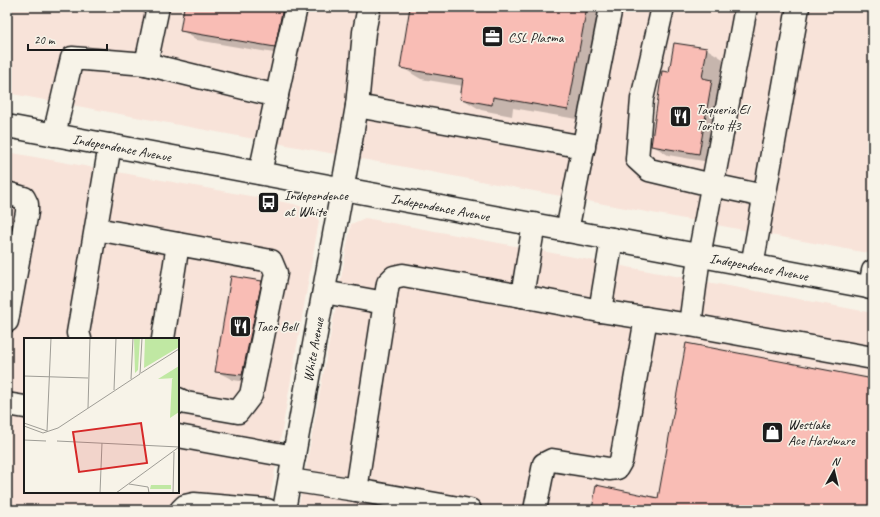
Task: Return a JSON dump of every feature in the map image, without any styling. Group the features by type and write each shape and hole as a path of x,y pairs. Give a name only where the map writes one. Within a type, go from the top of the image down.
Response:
{"main road":[{"path":"146,64 158,7"},
{"path":"260,173 296,7"},
{"name":"White Avenue","path":"284,510 343,189 356,106 364,32 369,7"},
{"path":"567,231 611,7"},
{"path":"663,7 642,99 637,159 649,170 712,186 764,196"},
{"path":"690,325 699,256 746,7"},
{"path":"752,266 798,7"},
{"path":"54,135 72,58 146,64 277,96"},
{"path":"356,106 584,148"},
{"name":"Independence Avenue","path":"7,126 752,266 872,282"},
{"path":"80,338 78,333 110,145"},
{"path":"7,193 24,198 27,204 27,212 7,321"},
{"path":"522,296 534,224"},
{"path":"96,229 272,261 276,273 251,395 238,412 186,403 179,400"},
{"path":"600,310 612,239"},
{"path":"163,338 178,244"},
{"path":"356,490 388,282 394,277 403,275 873,358"},
{"path":"324,292 385,302"},
{"path":"535,510 544,464 552,460 609,470 617,468 621,461 646,318"},
{"path":"7,404 24,408"},
{"path":"179,436 294,457"},
{"path":"290,480 470,510"},
{"path":"182,510 186,506 194,504 267,510"}],"shaded area":[{"path":"7,7 873,7 873,254 7,93"},
{"path":"7,152 294,204 313,211 319,221 268,510 7,510"},
{"path":"365,218 873,313 873,510 298,510 351,224"}],"building":[{"path":"184,7 283,7 275,47 180,31"},
{"name":"CSL Plasma","path":"410,7 587,7 568,110 493,97 492,105 460,99 463,79 400,68"},
{"name":"Taqueria El Torito #3","path":"674,43 707,48 702,78 712,80 699,154 651,146 662,71 669,72"},
{"name":"Taco Bell","path":"231,276 262,281 242,375 215,372"},
{"name":"Westlake Ace Hardware","path":"686,343 873,379 873,510 592,510 596,485 658,498"}],"place":[{"name":"CSL Plasma","path":"493,37"},
{"name":"Taqueria El Torito #3","path":"680,117"},
{"name":"Independence at White","path":"268,203"},
{"name":"Taco Bell","path":"241,326"},
{"name":"Westlake Ace Hardware","path":"772,432"}]}
